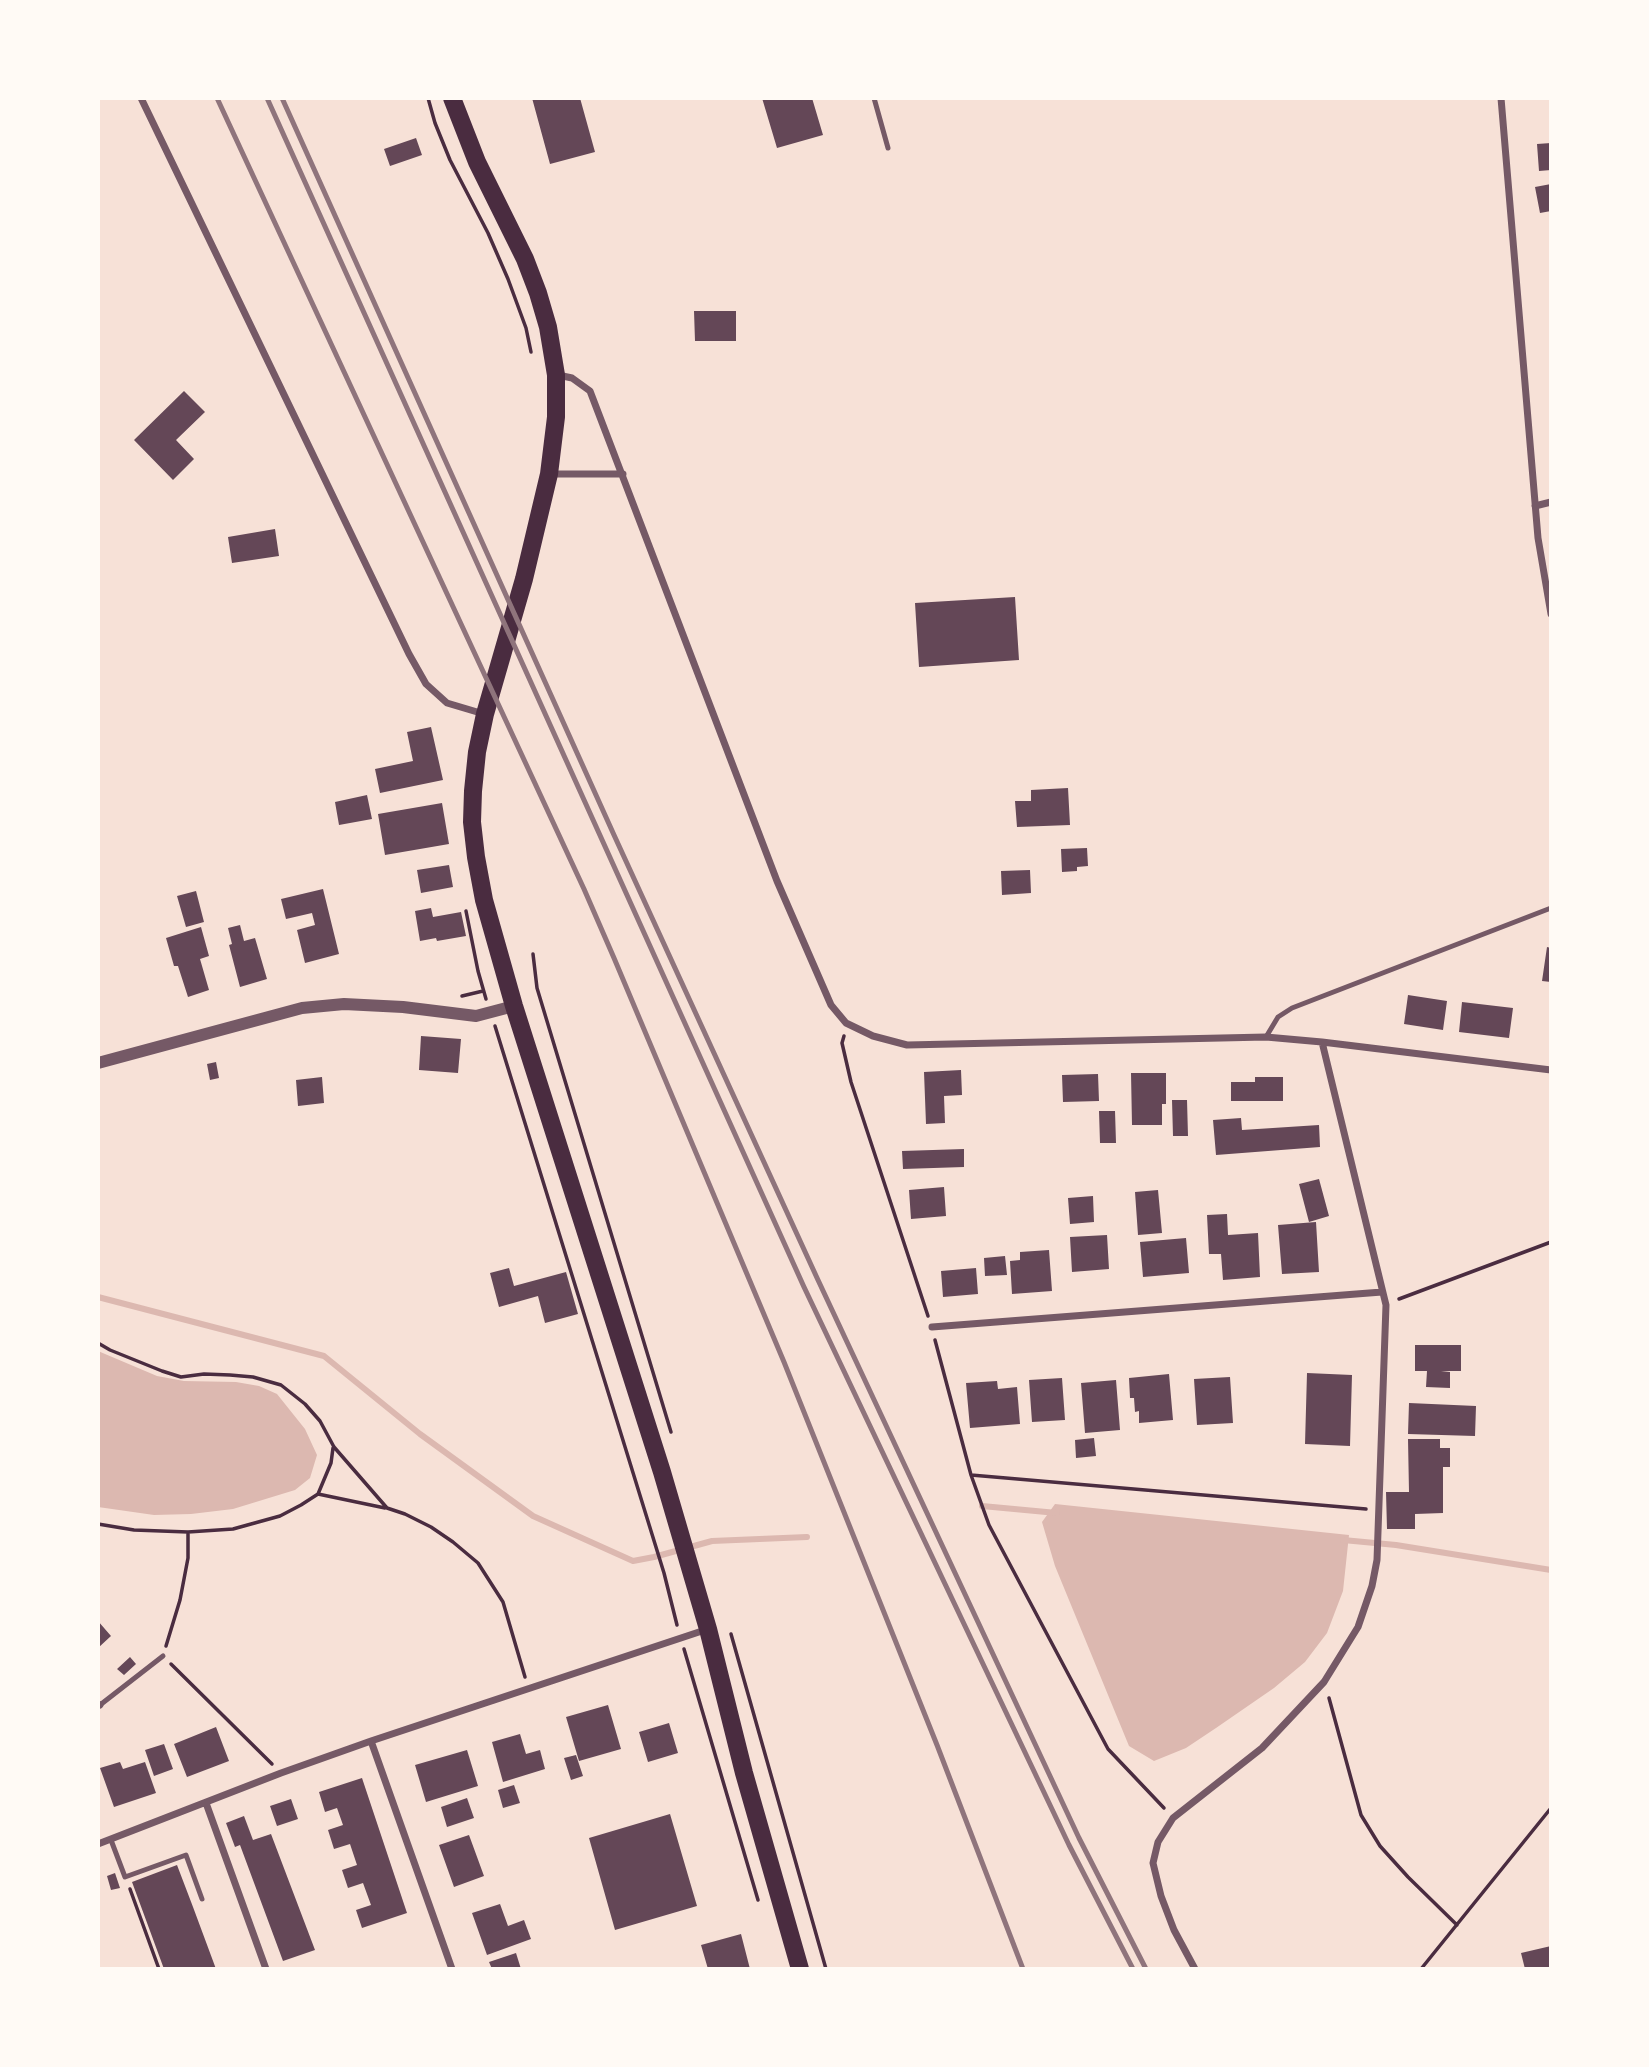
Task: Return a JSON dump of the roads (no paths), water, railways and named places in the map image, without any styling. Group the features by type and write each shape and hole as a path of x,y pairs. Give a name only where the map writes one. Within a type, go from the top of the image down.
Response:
{"main road":[{"path":"452,98 477,162 525,259 538,293 548,327 556,375 556,417 549,474 524,579 485,714 477,752 473,791 475,845 484,900 514,1006 708,1629 744,1773 800,1969"}],"street":[{"path":"141,98 426,684 447,703 485,714"},
{"path":"1501,98 1538,538 1551,614"},
{"path":"556,375 572,378 590,391 777,881 831,1005 846,1023 873,1036 907,1045 1266,1037 1551,1070"},
{"path":"549,474 623,474"},
{"path":"1535,506 1551,502"},
{"path":"98,1063 302,1008 344,1004 476,1016 514,1006"},
{"path":"1195,1969 1174,1930 1161,1896 1153,1863 1158,1842 1173,1818 1262,1748 1324,1682 1358,1627 1372,1586 1377,1560 1385,1305 1322,1042"},
{"path":"932,1327 1382,1292"},
{"path":"98,1844 371,1741 708,1629"},
{"path":"371,1741 452,1969"},
{"path":"206,1803 266,1969"}],"lane":[{"path":"874,98 888,148"},
{"path":"1266,1037 1278,1017 1292,1007 1551,908"},
{"path":"99,1705 163,1656"},
{"path":"111,1840 125,1877 186,1855 202,1899"}],"waterway":[{"path":"98,1297 324,1356 420,1434 533,1516 633,1561 712,1541 807,1537"},
{"path":"982,1506 1057,1513"},
{"path":"1343,1540 1396,1545 1551,1570"}],"railway":[{"path":"217,98 614,958 784,1362 1023,1969"},
{"path":"267,98 804,1287 1069,1845 1133,1969"},
{"path":"282,98 818,1280 1079,1838 1146,1969"}]}
